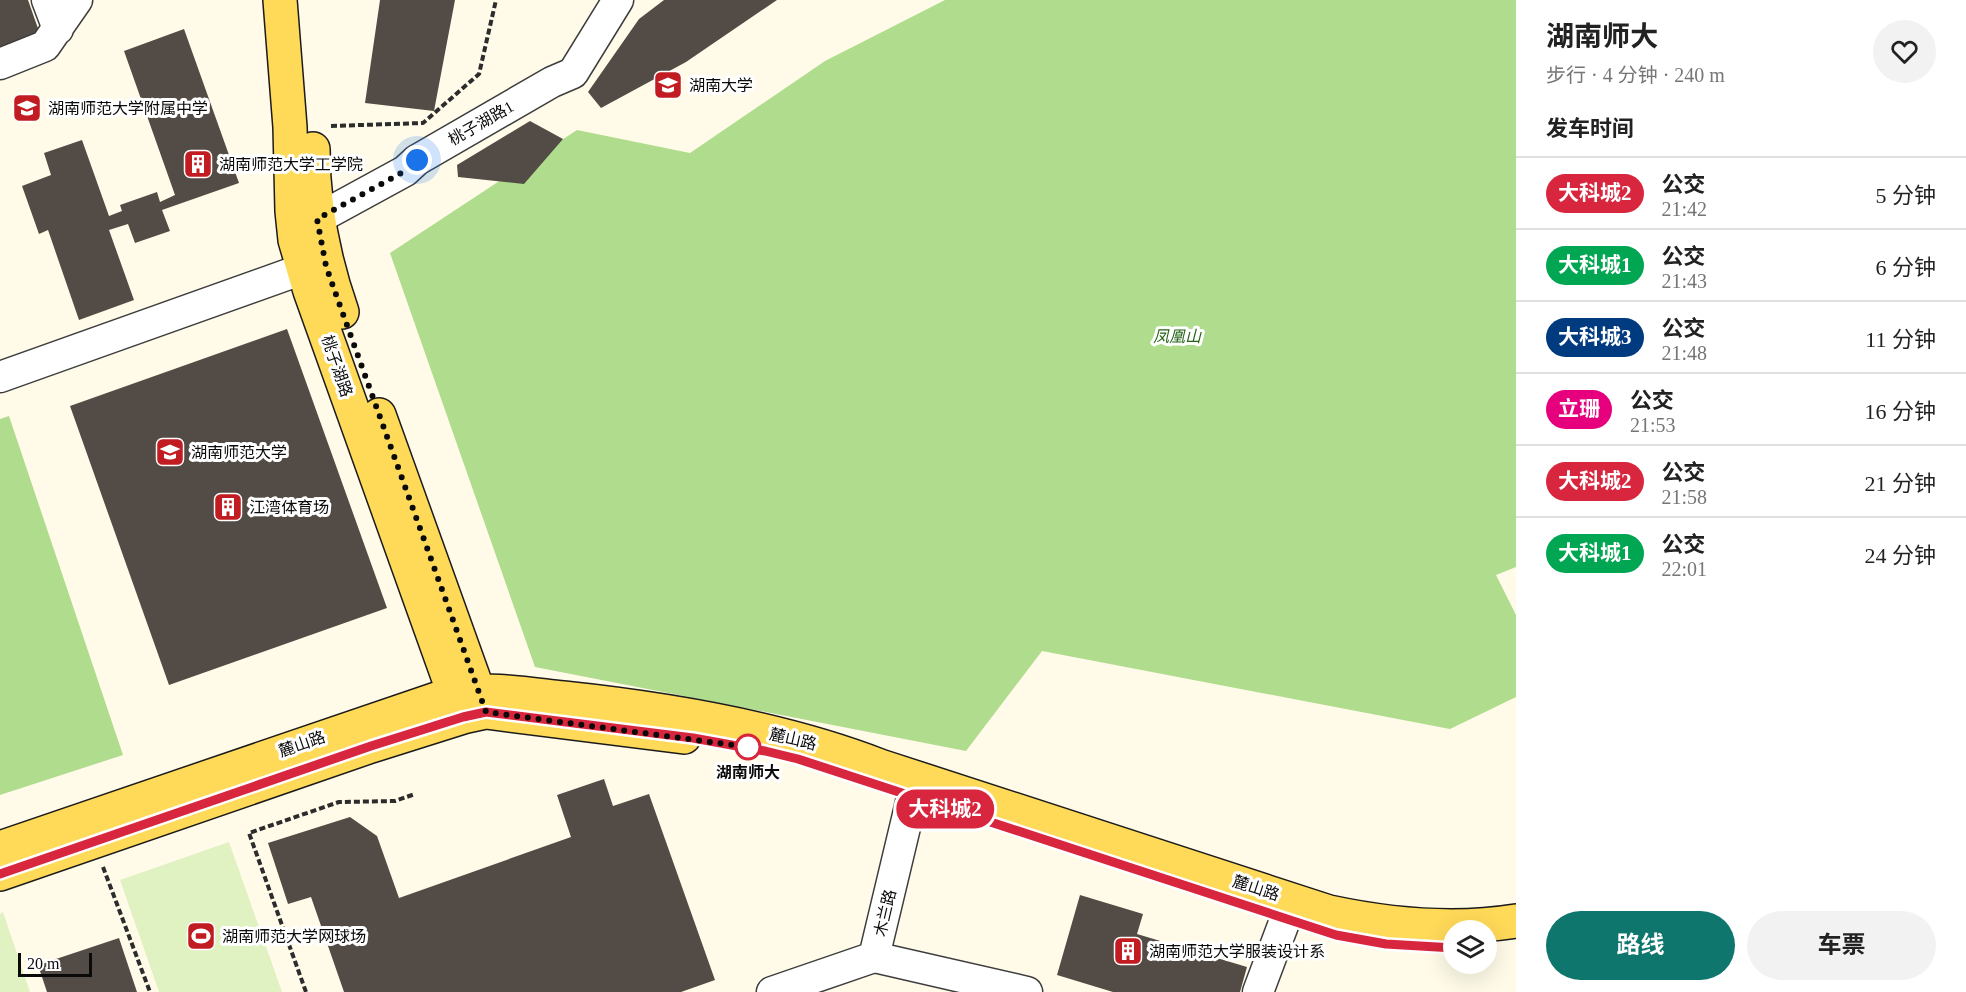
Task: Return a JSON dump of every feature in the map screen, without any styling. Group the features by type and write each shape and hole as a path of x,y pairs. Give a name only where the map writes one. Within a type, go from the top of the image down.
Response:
{"main road":[{"name":"桃子湖路","path":"280,0 290,127 292,211 303,268 470,703"},
{"name":"桃子湖路","path":"303,0 317,219 326,266 439,618"},
{"path":"439,618 478,659 498,676 519,687 547,696"},
{"path":"384,716 413,696 425,680 431,665 439,618"},
{"name":"麓山路","path":"0,848 384,716 470,703 547,696 624,705 778,734 838,750 1329,912 1370,921 1414,925 1454,926 1516,921"},
{"name":"麓山路","path":"0,874 470,703 765,751 798,759 1336,935 1386,944 1443,947"},
{"path":"1497,946 1516,943"}],"street":[{"path":"47,0 58,29"},
{"path":"0,64 45,46 77,0"},
{"name":"桃子湖路1","path":"317,219 405,171 417,160 552,82 573,74 618,0"},
{"path":"0,377 303,268"},
{"name":"木兰路","path":"772,992 874,957 912,798"},
{"path":"1258,992 1286,920"},
{"path":"874,957 1027,992"}],"path":[{"path":"312,127 423,123 479,74 496,0"},
{"path":"306,992 249,833 339,802 395,801 415,794"},
{"path":"93,841 150,992"}],"green space":[{"name":"凤凰山","path":"945,0 1516,0 1516,567 1496,575 1516,615 1516,697 1450,729 1042,651 966,751 535,667 390,253 577,130 690,153 825,61"},
{"path":"9,416 123,755 0,795 0,419"},
{"name":"湖南师范大学网球场","path":"229,842 282,992 159,992 120,880"},
{"path":"3,912 30,992 0,992 0,914"}],"building":[{"path":"0,0 28,0 41,37 0,52"},
{"path":"380,0 455,0 434,111 365,103"},
{"path":"664,0 777,0 686,62 601,108 588,92 639,19"},
{"name":"湖南师范大学工学院","path":"184,29 239,183 162,210 170,231 135,243 128,224 109,230 134,300 79,320 48,230 39,234 22,186 51,175 44,153 82,140 109,216 122,211 120,205 157,192 160,202 175,195 124,51"},
{"path":"530,121 563,139 524,184 458,177 457,165"},
{"name":"江湾体育场","path":"287,329 387,608 169,685 70,406"},
{"path":"604,779 613,806 649,794 715,980 681,992 344,992 311,897 288,904 268,843 350,817 377,836 399,898 571,837 557,795"},
{"name":"湖南师范大学服装设计系","path":"1080,895 1143,914 1137,934 1247,967 1240,992 1113,992 1057,975"},
{"path":"119,938 137,992 47,992 38,965"}],"bus line":[{"name":"大科城2","path":"0,874 371,746 486,712 693,738 798,759 1336,935 1386,944 1443,948"}],"place":[{"name":"湖南大学","path":"668,85"},
{"name":"湖南师范大学附属中学","path":"27,108"},
{"name":"湖南师范大学工学院","path":"198,164"},
{"name":"湖南师范大学","path":"170,452"},
{"name":"江湾体育场","path":"228,507"},
{"name":"湖南师大","path":"748,747"},
{"name":"湖南师范大学网球场","path":"201,936"},
{"name":"湖南师范大学服装设计系","path":"1128,951"}],"route":[{"path":"417,160 405,171 317,219 326,266 486,712 748,747"}]}
